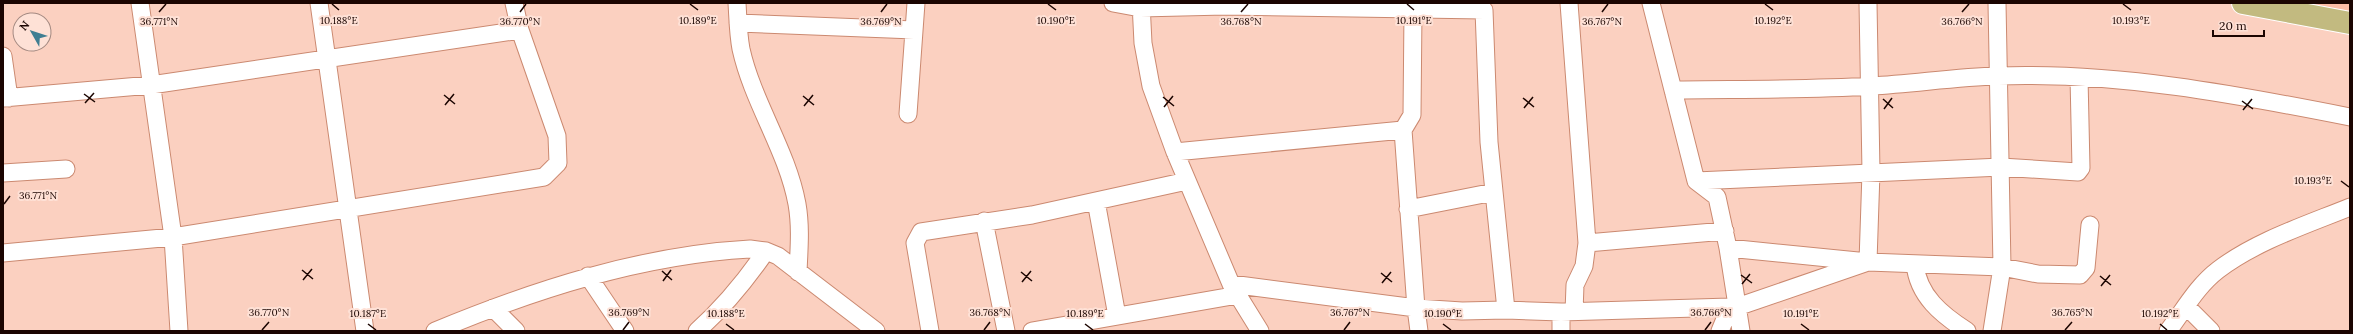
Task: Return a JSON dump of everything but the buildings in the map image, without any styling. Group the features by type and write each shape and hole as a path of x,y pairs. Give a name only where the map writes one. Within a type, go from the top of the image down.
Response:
{"main road":[{"path":"2243,3 2350,23"}],"street":[{"path":"140,3 173,237 179,331"},
{"path":"319,3 365,331"},
{"path":"3,253 173,237 348,210 544,177 552,171 558,163 557,136 520,30 514,3"},
{"path":"737,3 738,23 746,64 777,142 796,203 800,228 798,272"},
{"path":"908,114 916,3"},
{"path":"1112,3 1140,5 1413,11 1484,7 1489,142 1506,310"},
{"path":"1561,331 1575,285 1584,266 1587,243 1569,3"},
{"path":"1651,3 1696,181 1717,197 1728,248 1734,307 1741,331"},
{"path":"1868,3 1871,172 1868,262"},
{"path":"1992,331 2002,267 1997,3"},
{"path":"1140,5 1143,43 1151,86 1175,152 1234,290 1260,331"},
{"path":"1413,11 1412,115 1403,130 1408,209 1419,331"},
{"path":"738,23 914,30"},
{"path":"3,56 6,98 151,85 328,60 520,30"},
{"path":"1673,90 1870,86 1998,76 2079,78 2168,84 2250,97 2350,117"},
{"path":"1696,181 2001,167 2080,171 2079,78"},
{"path":"1175,152 1403,130"},
{"path":"3,173 66,169"},
{"path":"930,331 916,251 917,236 921,232 984,221 1032,215 1187,181"},
{"path":"1408,209 1494,192"},
{"path":"1096,201 1117,316"},
{"path":"2168,331 2187,307 2196,292 2218,270 2249,250 2350,207"},
{"path":"984,221 1006,331"},
{"path":"1728,248 1868,262 2002,267 2038,274 2080,275 2086,268 2090,225"},
{"path":"1587,243 1724,231"},
{"path":"435,331 476,314 588,276 621,268 732,250 766,251 778,256 876,331"},
{"path":"697,331 717,313 748,277 766,251"},
{"path":"1032,331 1084,327 1117,316 1234,290 1416,308 1462,311 1506,310 1568,312 1734,307 1868,262"},
{"path":"1915,264 1921,282 1935,308 1967,331"},
{"path":"588,276 625,331"},
{"path":"1720,331 1734,307"},
{"path":"2187,307 2211,331"},
{"path":"493,308 516,331"},
{"path":"458,331 476,314"}],"shaded area":[{"path":"2302,3 2350,3 2350,11"}]}
